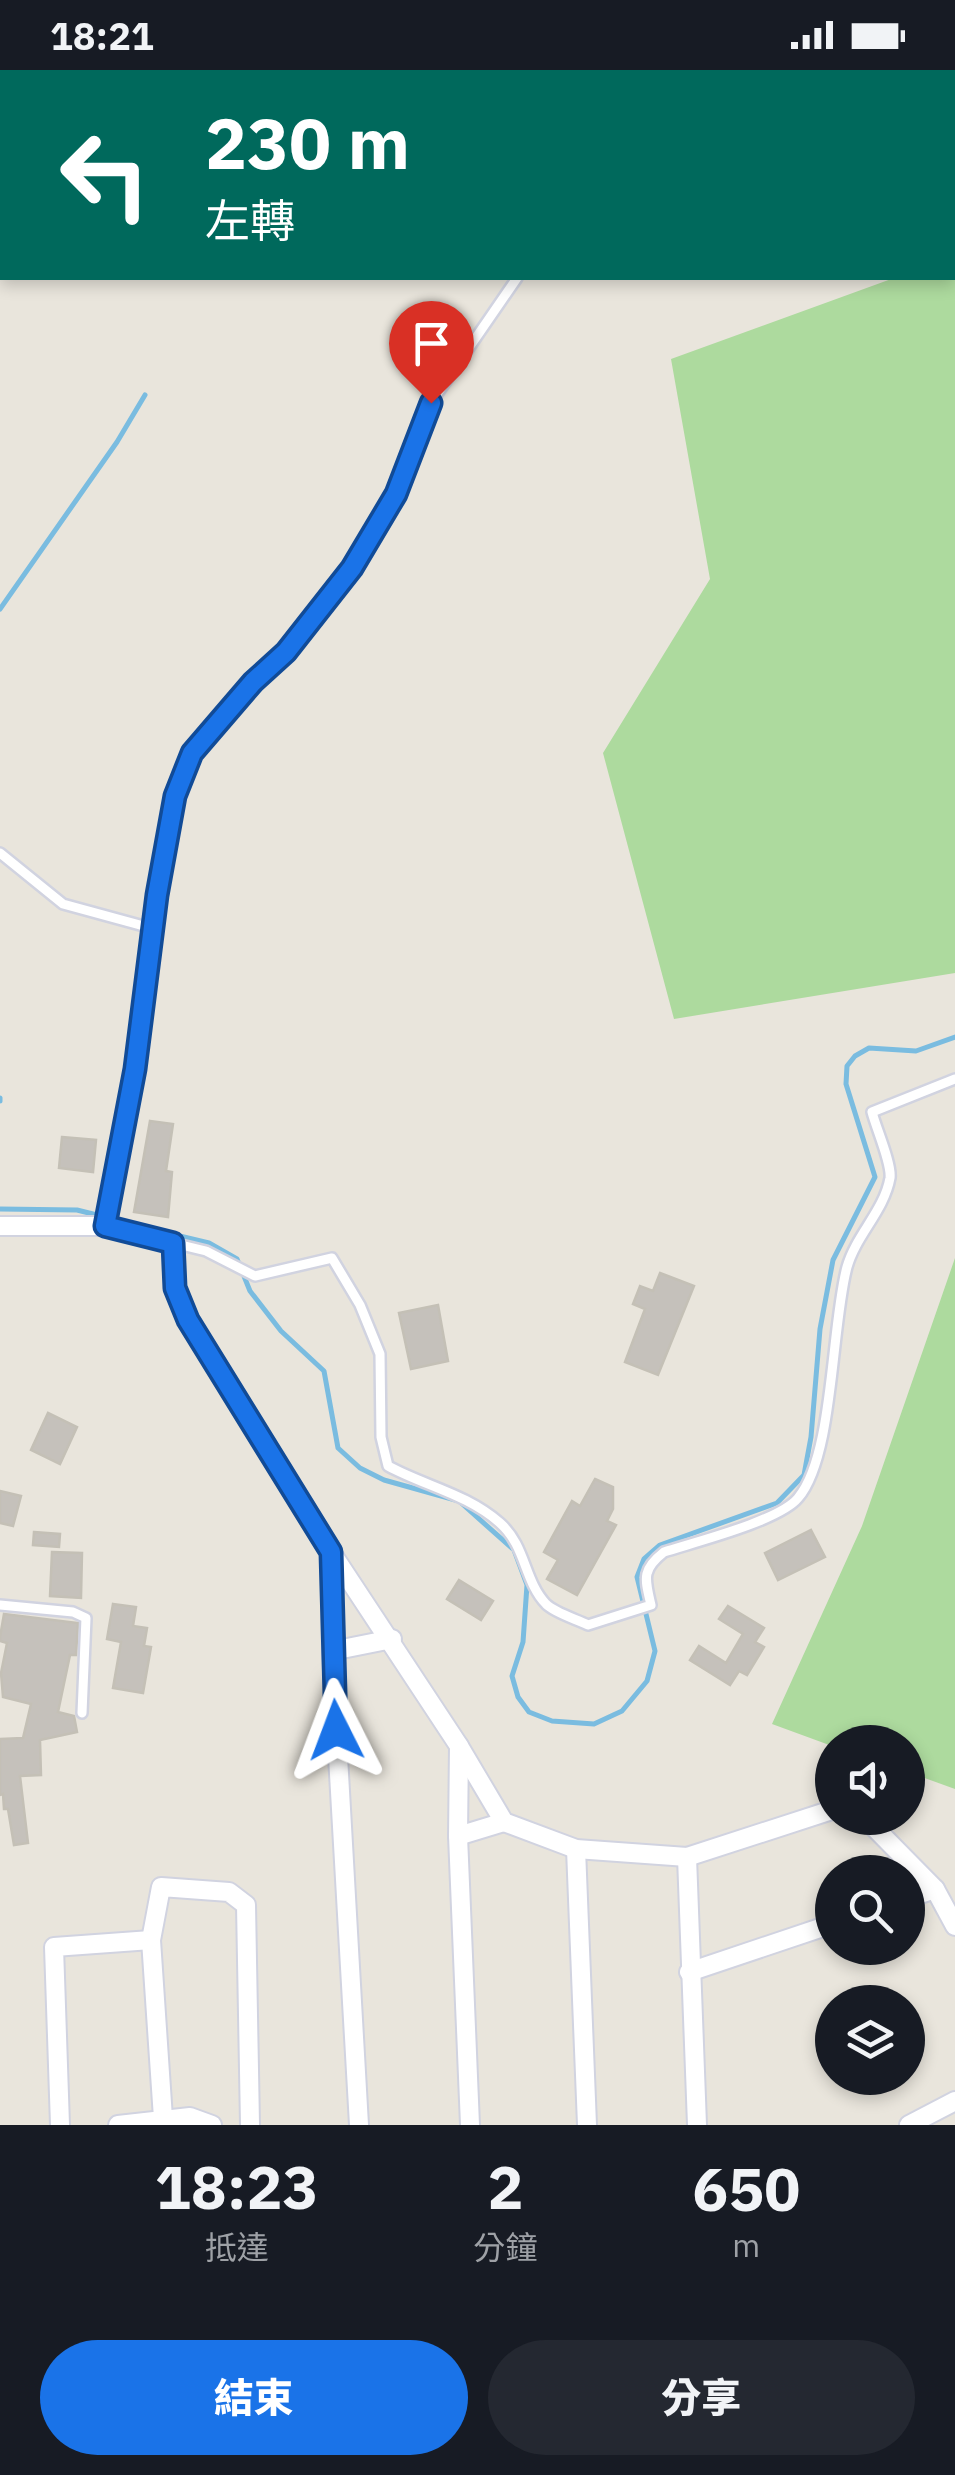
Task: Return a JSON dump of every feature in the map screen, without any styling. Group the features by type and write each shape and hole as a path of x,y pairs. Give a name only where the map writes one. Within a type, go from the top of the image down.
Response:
{"street":[{"path":"0,1226 105,1226 173,1243 175,1288 188,1320 504,1822"},
{"path":"331,1552 332,1651 359,2125"},
{"path":"332,1651 392,1640"},
{"path":"459,1746 458,1836 470,2125"},
{"path":"458,1836 504,1822 576,1849 688,1857 815,1816"},
{"path":"881,1835 935,1889 955,1926"},
{"path":"576,1849 587,2125"},
{"path":"688,1857 689,1972 698,2125"},
{"path":"163,2118 151,1940 161,1887 229,1892 246,1905 250,2125"},
{"path":"925,1892 935,1889"},
{"path":"689,1972 815,1930"},
{"path":"60,2125 54,1947 151,1940"},
{"path":"909,2125 955,2101"},
{"path":"118,2125 190,2116 212,2125"}],"lane":[{"path":"105,1226 135,1069 151,928 175,796 192,753 253,682 286,652 352,568 396,494 431,403 516,280"},
{"path":"0,853 62,904 151,928"},
{"path":"173,1243 206,1251 255,1276 332,1258 360,1304 380,1354 381,1437 388,1466 442,1487 497,1520 516,1539 546,1605 588,1625 650,1605 645,1579 650,1563 664,1552 766,1518 795,1503 810,1483 848,1262 882,1202 891,1174 872,1112 955,1079"},
{"path":"0,1605 73,1612 86,1618 82,1713"}],"green space":[{"path":"888,280 955,280 955,973 674,1019 603,753 710,579 671,359"},
{"path":"955,1258 955,1789 925,1778 925,1725 815,1725 815,1740 772,1724 862,1526"}],"building":[{"path":"150,1121 173,1124 166,1171 172,1172 168,1217 134,1212"},
{"path":"62,1137 96,1140 93,1172 59,1168"},
{"path":"660,1273 694,1286 658,1375 625,1362 645,1309 633,1304 640,1286 653,1291"},
{"path":"438,1305 448,1361 411,1369 399,1313"},
{"path":"48,1413 77,1427 60,1464 31,1450"},
{"path":"595,1479 613,1487 613,1509 607,1521 616,1525 577,1595 547,1579 558,1560 544,1552 572,1501 580,1506"},
{"path":"0,1491 21,1496 13,1526 0,1523"},
{"path":"811,1530 825,1557 778,1580 765,1553"},
{"path":"34,1532 60,1534 59,1547 33,1545"},
{"path":"52,1552 82,1553 81,1598 50,1596"},
{"path":"459,1580 493,1601 481,1620 447,1599"},
{"path":"113,1604 136,1607 133,1626 147,1628 144,1646 151,1647 143,1693 113,1688 121,1642 107,1639"},
{"path":"728,1606 764,1628 755,1642 764,1647 747,1675 739,1671 730,1685 690,1660 699,1646 726,1663 743,1634 719,1619"},
{"path":"4,1614 78,1623 76,1655 70,1655 58,1712 74,1716 77,1732 40,1740 41,1775 20,1776 28,1843 14,1845 8,1809 4,1809 3,1794 0,1795 0,1739 23,1738 31,1704 3,1697 1,1673 7,1643 0,1641 0,1637"}],"waterway":[{"path":"0,609 117,442 145,395"},
{"path":"163,1232 209,1243 237,1259 250,1291 281,1331 324,1371 338,1448 360,1468 384,1480 459,1501 514,1550 527,1585 523,1642 512,1676 518,1697 529,1712 552,1721 594,1724 622,1711 647,1681 655,1651 637,1577 644,1559 660,1545 777,1503 804,1475 820,1329 833,1260 875,1177 846,1084 847,1066 869,1048 916,1051 955,1037"},
{"path":"0,1209 77,1210 109,1218"}],"route":[{"path":"336,1730 331,1552 188,1320 175,1288 173,1243 105,1226 135,1069 151,928 175,796 192,753 253,682 286,652 352,568 396,494 431,403"}]}
